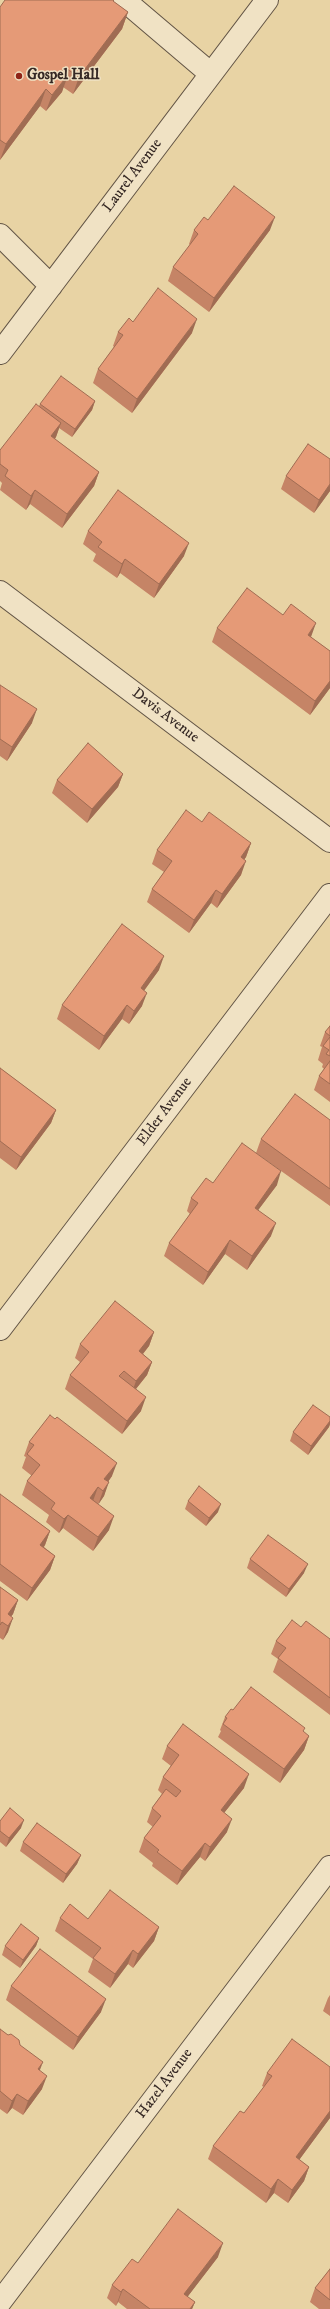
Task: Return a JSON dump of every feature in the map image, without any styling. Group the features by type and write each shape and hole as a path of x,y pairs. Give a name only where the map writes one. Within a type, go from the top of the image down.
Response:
{"street":[{"path":"124,0 211,74"},
{"name":"Laurel Avenue","path":"0,353 267,0"},
{"path":"0,235 51,286"},
{"name":"Davis Avenue","path":"0,592 330,841"},
{"name":"Elder Avenue","path":"0,1328 330,895"},
{"name":"Hazel Avenue","path":"0,2302 330,1867"}],"building":[{"path":"5,0 114,0 113,1 128,12 79,77 64,67 62,71 68,75 52,95 46,89 6,144 0,140 0,7"},
{"path":"234,186 275,217 214,298 173,267 198,234 194,230 204,217 208,220"},
{"path":"158,288 197,319 137,399 98,369 123,335 118,332 129,318 133,322"},
{"path":"61,376 95,401 75,429 40,404"},
{"path":"36,404 61,423 51,436 99,472 67,514 35,490 31,496 5,476 8,470 0,464 0,450"},
{"path":"308,444 330,459 330,484 319,500 286,476"},
{"path":"118,490 189,543 159,584 125,559 122,564 98,547 102,542 88,531"},
{"path":"247,588 283,615 291,604 316,623 308,635 330,651 330,681 315,701 217,628"},
{"path":"0,685 37,709 12,747 0,739"},
{"path":"88,743 123,774 92,809 57,780"},
{"path":"186,810 202,822 209,812 251,843 241,857 246,861 222,894 216,890 194,920 152,889 172,861 157,850"},
{"path":"122,924 164,956 141,988 147,993 134,1011 127,1005 104,1036 62,1005"},
{"path":"330,1026 330,1036 325,1032"},
{"path":"330,1037 330,1056 326,1054 329,1050 323,1046"},
{"path":"330,1061 330,1084 319,1076"},
{"path":"0,1068 56,1110 21,1157 0,1141"},
{"path":"295,1094 330,1120 330,1189 261,1139"},
{"path":"242,1143 281,1171 255,1208 276,1223 252,1256 230,1240 208,1272 169,1243 198,1203 191,1198 206,1178 213,1183"},
{"path":"115,1301 154,1332 139,1351 152,1362 136,1381 124,1371 119,1376 146,1397 127,1421 70,1375 89,1352 80,1344"},
{"path":"313,1405 330,1417 330,1421 311,1446 293,1432"},
{"path":"50,1415 55,1419 57,1417 117,1463 104,1479 109,1482 103,1491 98,1487 90,1498 114,1516 98,1537 68,1515 64,1519 51,1509 55,1503 27,1481 40,1465 27,1454 34,1445 29,1442"},
{"path":"199,1486 221,1504 209,1518 188,1501"},
{"path":"0,1494 50,1531 40,1545 55,1556 32,1588 0,1564"},
{"path":"268,1535 308,1564 289,1589 250,1559"},
{"path":"0,1587 18,1600 8,1614 13,1618 8,1626 2,1622 0,1625"},
{"path":"292,1620 301,1627 306,1621 330,1639 330,1698 278,1658 286,1648 276,1641"},
{"path":"251,1687 305,1728 303,1731 309,1736 284,1769 223,1724 227,1718 225,1717 231,1709 233,1710"},
{"path":"183,1724 249,1774 221,1810 232,1819 210,1847 205,1843 182,1871 157,1852 159,1850 144,1838 161,1816 152,1808 166,1789 176,1797 181,1791 163,1777 179,1755 167,1746"},
{"path":"10,1808 24,1820 9,1838 0,1831 0,1821"},
{"path":"37,1823 81,1855 66,1874 23,1842"},
{"path":"110,1890 159,1927 138,1954 133,1950 115,1974 93,1958 101,1948 60,1918 70,1904 88,1919"},
{"path":"21,1924 39,1938 23,1960 5,1946"},
{"path":"40,1949 106,1999 78,2037 11,1986"},
{"path":"0,2029 19,2040 20,2045 43,2062 38,2069 47,2076 28,2101 17,2094 12,2101 0,2091"},
{"path":"292,2039 330,2067 330,2111 296,2157 309,2167 292,2190 278,2179 271,2189 213,2146 240,2111 244,2113 272,2076 267,2073"},
{"path":"178,2209 223,2243 184,2294 195,2302 190,2309 150,2309 123,2289 121,2292 112,2285 132,2259 138,2263"},
{"path":"330,2269 330,2300 315,2288"}],"place":[{"name":"Gospel Hall","path":"19,76"}]}
